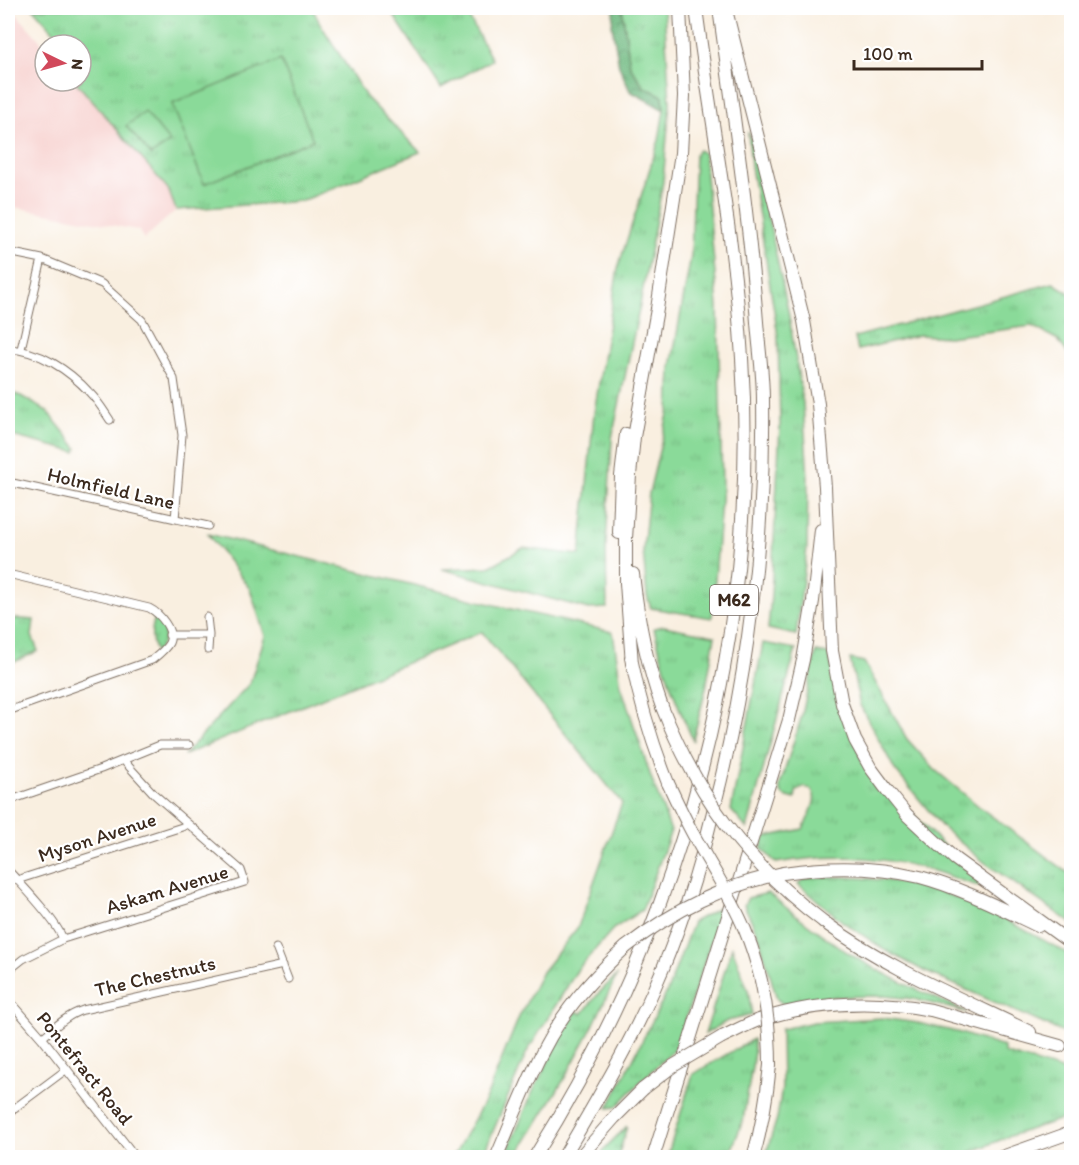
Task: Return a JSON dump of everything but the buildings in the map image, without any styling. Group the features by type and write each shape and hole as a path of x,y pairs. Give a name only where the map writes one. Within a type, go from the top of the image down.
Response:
{"highway":[{"name":"M62","path":"534,1158 602,1038 631,975 662,897 681,844 703,764 725,662 732,615 741,531 743,482 742,360 732,248 696,8"},
{"name":"M62","path":"563,1158 626,1047 654,988 674,938 702,854 725,764 743,671 755,590 762,494 763,397 752,258 719,8"},
{"path":"725,8 804,321 818,404 825,487 832,651 842,704 855,740 870,767 887,790 907,815 934,841 1068,941"},
{"path":"632,664 626,583 628,501 634,436 678,179 683,123 680,10"},
{"path":"669,236 632,403 621,476 619,528 623,620 643,712 668,783 697,842 734,905 758,968 767,1006 770,1065 764,1117 753,1158"},
{"path":"653,1158 789,720 803,660 813,601 825,487"},
{"path":"628,501 631,554 638,614 646,656 662,707 690,769 727,827 756,862 797,901 856,944 911,974 1066,1049"},
{"path":"496,1158 546,1045 559,1023 590,982 626,947 662,921 700,900 741,884 783,873 818,869 875,869 920,877 942,884 994,905 1068,941"},
{"path":"579,1158 643,1089 681,1060 753,1022 788,1012 832,1004 869,1003 911,1006 1066,1049"},
{"path":"999,1158 1071,1132"},
{"path":"1064,1158 1071,1155"}],"street":[{"path":"8,252 42,259 102,284 142,320 174,379 182,435 175,519"},
{"path":"21,350 42,259"},
{"path":"8,349 21,350 54,363 91,393 110,420"},
{"name":"Holmfield Lane","path":"8,482 208,526"},
{"path":"8,574 149,608 163,620 170,635 169,643 152,660 8,711"},
{"path":"207,617 208,650"},
{"path":"170,635 209,635"},
{"path":"8,801 101,770 160,745 189,745"},
{"name":"Askam Avenue","path":"8,971 23,960 63,939 245,882 242,870 154,794 123,760"},
{"name":"Myson Avenue","path":"17,880 187,824"},
{"path":"8,870 60,932 63,939"},
{"path":"276,948 288,979"},
{"name":"The Chestnuts","path":"42,1038 65,1019 83,1010 283,965"},
{"name":"Pontefract Road","path":"8,999 67,1069 136,1158"},
{"path":"8,1113 67,1069"}],"shaded area":[{"path":"11,8 33,33 33,93 85,93 168,189 176,210 144,239 138,230 8,206 8,11"}],"green space":[{"path":"33,8 312,8 366,97 420,152 302,201 176,210 168,189 85,93 93,93 93,33 55,33"},
{"path":"389,8 464,8 492,60 441,88"},
{"path":"614,8 622,8 630,66 644,87 663,96 664,110 630,91 619,66 612,25"},
{"path":"622,8 664,8 670,103 663,182 612,438 606,545 607,608 588,609 442,569 489,567 523,548 580,555 594,413 618,268 659,140 664,110 663,96 644,87 630,66"},
{"path":"281,60 313,140 204,184 172,104"},
{"path":"145,112 170,142 151,155 126,126"},
{"path":"748,132 751,137 788,310 803,403 808,477 807,548 796,635 768,629 780,426 778,336 751,166"},
{"path":"699,150 704,154 718,306 722,488 712,618 651,608 647,596 643,550 649,493 669,410 671,367 691,256 695,154"},
{"path":"1053,283 1071,294 1071,358 1058,340 1032,326 948,337 919,335 858,350 855,337"},
{"path":"8,392 21,396 47,411 77,448 76,452 8,435"},
{"path":"208,534 613,632 621,686 671,831 642,910 613,929 578,969 527,1052 482,1157 453,1157 486,1098 519,1017 542,972 578,927 622,803 482,632 184,755 250,683 265,636 250,589"},
{"path":"155,617 164,630 164,639 156,652 152,635"},
{"path":"8,618 34,620 32,636 38,651 12,663 8,655"},
{"path":"664,626 715,636 706,688 693,740 670,685 654,628"},
{"path":"763,643 796,649 747,829 731,810"},
{"path":"816,652 828,654 862,762 981,884 980,886 927,869 889,861 833,857 776,863 761,848 765,837 803,829 814,804 813,793 810,789 803,787 796,792 795,799 784,796 780,791 780,785 802,715"},
{"path":"850,659 864,662 907,739 934,769 982,809 1071,875 1071,923 984,862 943,828 895,770 860,705"},
{"path":"827,877 887,881 946,894 994,914 1071,955 1071,1036 924,971 885,950 843,922 798,884 808,879"},
{"path":"768,893 850,954 893,978 966,1012 914,999 884,996 824,997 783,1004 777,999 759,937 744,905 748,898"},
{"path":"719,908 720,914 676,1048 616,1107 608,1108 667,992 693,922"},
{"path":"732,947 748,990 752,1015 727,1021 705,1034"},
{"path":"617,975 563,1081 516,1157 505,1157 533,1091 577,1011 582,1014"},
{"path":"882,1018 957,1032 1004,1047 1004,1053 1071,1073 1071,1116 1010,1136 959,1157 765,1157 777,1118 782,1088 781,1029 814,1022"},
{"path":"753,1039 754,1051 743,1120 729,1157 667,1157 693,1074"},
{"path":"627,1126 618,1157 599,1157 607,1146"}]}
